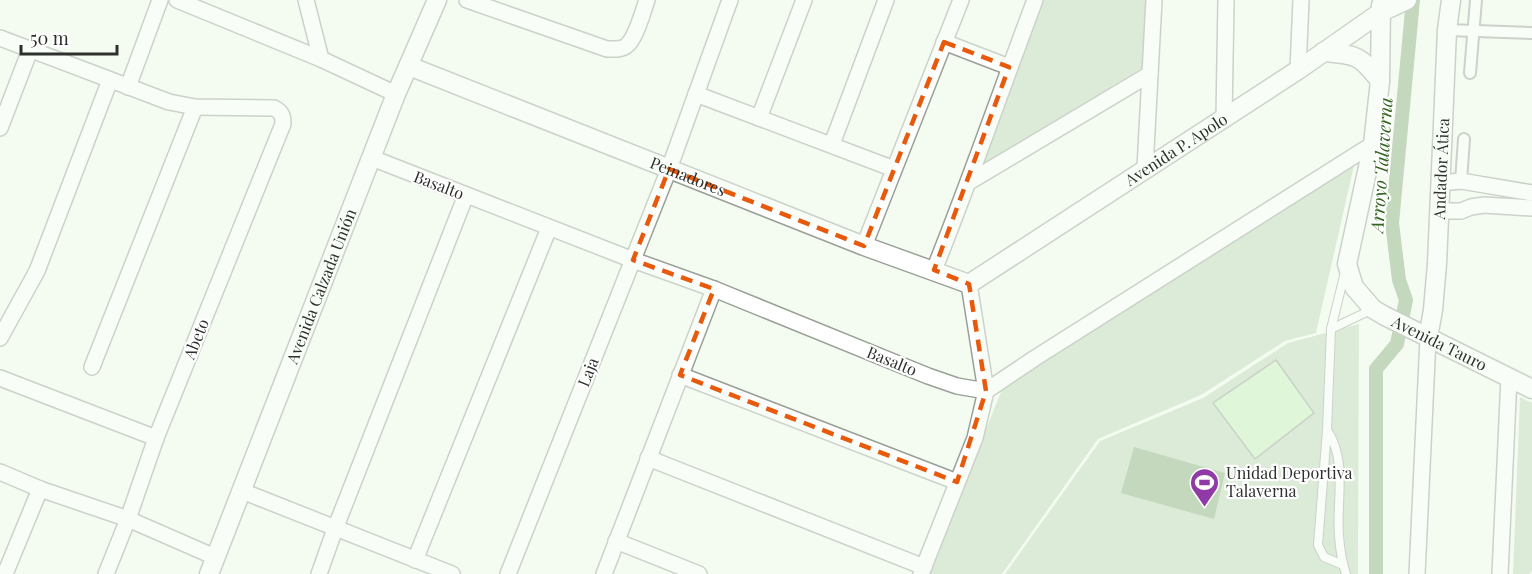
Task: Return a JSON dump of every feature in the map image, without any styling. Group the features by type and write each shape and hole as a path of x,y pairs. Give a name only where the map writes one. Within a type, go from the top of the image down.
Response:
{"street":[{"path":"128,87 160,0"},
{"path":"177,0 321,59 396,94"},
{"name":"Avenida Calzada Unión","path":"212,566 396,94 437,0"},
{"path":"466,0 607,49 627,45 647,0"},
{"name":"Laja","path":"508,574 669,169 730,0"},
{"path":"759,118 804,0"},
{"path":"832,144 886,0"},
{"path":"864,246 961,0"},
{"path":"934,270 969,182 1035,0"},
{"path":"1145,168 1154,0"},
{"path":"1224,117 1227,0"},
{"path":"1298,70 1301,0"},
{"name":"Andador Ática","path":"1426,324 1439,212 1447,30 1451,0"},
{"path":"1470,73 1476,0"},
{"path":"310,3 321,59"},
{"path":"1347,264 1373,144 1392,4"},
{"name":"Avenida P. Apolo","path":"969,284 1298,70 1392,4"},
{"path":"1447,30 1532,33"},
{"path":"0,38 169,102 195,107 92,367"},
{"path":"944,42 1009,67"},
{"path":"0,128 30,50"},
{"path":"1323,52 1353,55 1365,62 1380,81"},
{"name":"Peinadores","path":"409,66 864,246 969,284"},
{"path":"969,182 1150,74"},
{"path":"0,338 37,271 110,80"},
{"path":"696,94 894,169"},
{"name":"Abeto","path":"106,574 156,438 283,124 280,111 274,108 195,107"},
{"path":"1461,182 1464,139"},
{"path":"986,391 1373,144"},
{"name":"Basalto","path":"372,158 549,228 714,289 928,376 957,386 986,391"},
{"path":"1441,183 1461,182 1532,192"},
{"path":"319,574 466,195"},
{"path":"1439,212 1461,211 1484,205 1532,208"},
{"path":"415,560 549,228"},
{"name":"Avenida Tauro","path":"1347,264 1354,287 1378,312 1426,324 1532,389"},
{"path":"648,458 923,571 975,438 986,391 969,284"},
{"path":"604,574 714,289"},
{"path":"1417,574 1426,324"},
{"path":"680,375 957,482"},
{"path":"1500,574 1509,377"},
{"path":"0,378 156,438"},
{"path":"0,472 40,489 128,519 212,566"},
{"path":"5,574 40,489"},
{"path":"242,491 452,574"},
{"path":"616,541 699,574"}],"lane":[{"path":"1343,565 1324,557 1318,545 1327,430 1331,329 1347,264"},
{"path":"1331,329 1378,312"},
{"path":"1327,430 1335,441 1338,452 1339,536 1346,574"}],"highlighted area":[{"path":"944,42 1009,67 934,270 969,284 986,391 957,482 680,375 714,289 633,260 669,169 864,246"}],"shaded area":[{"path":"1044,0 1146,0 1142,68 979,167"},
{"path":"1355,161 1316,333 1285,341 1201,395 1098,439 1002,574 928,574 1003,387"},
{"name":"Unidad Deportiva Talaverna","path":"1359,324 1358,574 1005,574 1100,441 1203,398 1288,343"},
{"path":"1520,397 1532,403 1532,571 1529,574 1513,574"},
{"path":"1134,447 1225,473 1214,519 1121,493"}],"building":[{"path":"1276,360 1314,413 1255,459 1213,403"}],"waterway":[{"name":"Arroyo Talaverna","path":"1376,574 1376,369 1397,344 1406,300 1399,280 1392,223 1413,0"}],"place":[{"name":"Unidad Deportiva Talaverna","path":"1205,508"}]}
